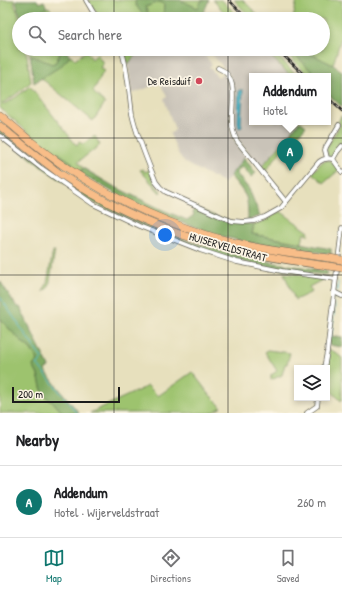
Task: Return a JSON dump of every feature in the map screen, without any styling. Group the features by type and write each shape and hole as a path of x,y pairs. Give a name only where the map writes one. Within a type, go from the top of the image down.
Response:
{"highway":[{"path":"0,115 35,145 64,166 121,200 159,217 196,231 235,242 279,251 342,260"},
{"path":"0,126 31,152 60,173 120,208 158,226 196,240 234,250 279,260 342,268"}],"street":[{"path":"86,0 93,12"},
{"path":"123,56 139,141 156,182 166,192 232,221 254,221 265,218 281,208 322,160 327,158 333,160 342,172"},
{"path":"218,68 223,70 233,87 232,122 233,131 237,141 286,202"},
{"path":"327,158 325,150 326,147 339,125"},
{"name":"HUISERVELDSTRAAT","path":"0,136 41,168 82,197 100,208 139,226 200,250 237,262 282,271 336,279"},
{"path":"333,160 342,146"},
{"path":"324,365 342,228"},
{"path":"334,292 342,296"},
{"path":"316,413 318,401"},
{"path":"308,413 311,409 317,406"}],"shaded area":[{"path":"134,56 205,56 212,64 209,67 218,77 223,73 231,87 232,95 230,121 232,136 240,150 246,156 225,183 185,163 178,153 170,134 175,130 164,99 167,97 160,83 132,94 128,64"},
{"path":"214,56 270,56 288,73 249,73 249,125 296,125 263,165 262,170 240,142 234,129 235,95 234,87 228,73"}],"green space":[{"path":"0,0 14,0 17,12 12,12 12,56 27,56 31,82 2,104 3,105 16,97 30,86 77,146 79,142 83,144 95,136 100,145 78,162 83,168 80,173 71,167 57,152 55,155 47,149 0,108"},
{"path":"16,0 37,0 39,3 44,1 47,8 38,12 19,12"},
{"path":"88,0 136,0 135,4 141,12 96,12"},
{"path":"136,0 180,0 198,8 202,0 209,0 204,12 163,12 164,4 160,2 145,7 148,12 141,12 135,4"},
{"path":"180,0 202,0 199,9"},
{"path":"213,0 222,0 233,12 224,12"},
{"path":"234,0 243,0 255,12 245,12"},
{"path":"297,0 342,0 342,35 333,65 315,56 330,56 330,12 294,12"},
{"path":"160,2 164,4 163,12 148,12 145,7"},
{"path":"49,7 52,12 38,12"},
{"path":"30,56 52,64 56,62 59,56 70,56 61,66 34,83"},
{"path":"32,56 59,56 56,62 52,64"},
{"path":"70,56 75,60 80,56 90,56 92,59 95,56 98,56 103,63 100,68 104,70 93,92 105,103 93,121 41,78 61,66"},
{"path":"125,56 134,56 128,64"},
{"path":"270,56 277,56 295,73 288,73"},
{"path":"289,56 297,56 313,73 306,73"},
{"path":"297,56 315,56 342,71 342,107 331,97 331,73 313,73"},
{"path":"341,116 342,143 336,149 333,157 328,157 326,149 340,125 338,122"},
{"path":"297,125 306,126 285,151 281,145"},
{"path":"0,130 40,162 97,201 143,223 174,236 224,252 261,261 327,271 327,275 283,270 237,261 200,249 139,225 93,202 42,167 0,134"},
{"path":"281,145 283,148 264,173 262,168 263,165"},
{"path":"57,152 73,163 71,167 55,155"},
{"path":"244,158 256,173 251,177 242,166 236,173 249,189 260,216 248,220 248,206 246,197 230,176"},
{"path":"329,160 339,170 324,183 312,173 323,161"},
{"path":"83,168 113,186 187,220 194,215 192,212 197,208 218,217 238,223 254,224 252,234 331,249 331,254 250,243 221,236 189,225 156,213 120,196 80,173"},
{"path":"143,169 145,172 149,170 156,186 161,191 160,193 140,170"},
{"path":"280,211 309,232 308,235 304,233 302,243 252,234 254,224 264,221"},
{"path":"53,251 55,251 49,287 43,292 47,283"},
{"path":"284,273 323,277 324,279 309,287 312,292 295,300"},
{"path":"0,281 17,307 20,307 49,367 45,370 79,413 63,413 47,398 42,390 38,375 33,366 38,360 30,348 22,342 0,319"},
{"path":"0,319 22,342 30,348 38,360 33,366 38,375 42,390 47,398 63,413 0,413"},
{"path":"330,336 342,337 342,347 329,345"},
{"path":"329,349 342,358 341,401 330,389 330,365 326,365"},
{"path":"268,350 290,353 282,375 271,380 271,375 277,371 265,352"},
{"path":"192,372 210,395 222,407 211,413 90,413 148,386 158,396"}],"water":[{"path":"239,90 243,90 242,127 239,128 238,123"}],"waterway":[{"path":"337,291 338,282"},
{"path":"331,339 336,296"},
{"path":"0,297 40,356 43,358 40,360 40,363 37,364 77,413"},
{"path":"327,365 328,359"}],"railway":[{"path":"229,0 240,12"},
{"path":"284,56 302,73"},
{"path":"331,101 342,111"}],"place":[{"name":"De Reisduif","path":"199,81"},
{"name":"Addendum","path":"290,171"}]}
